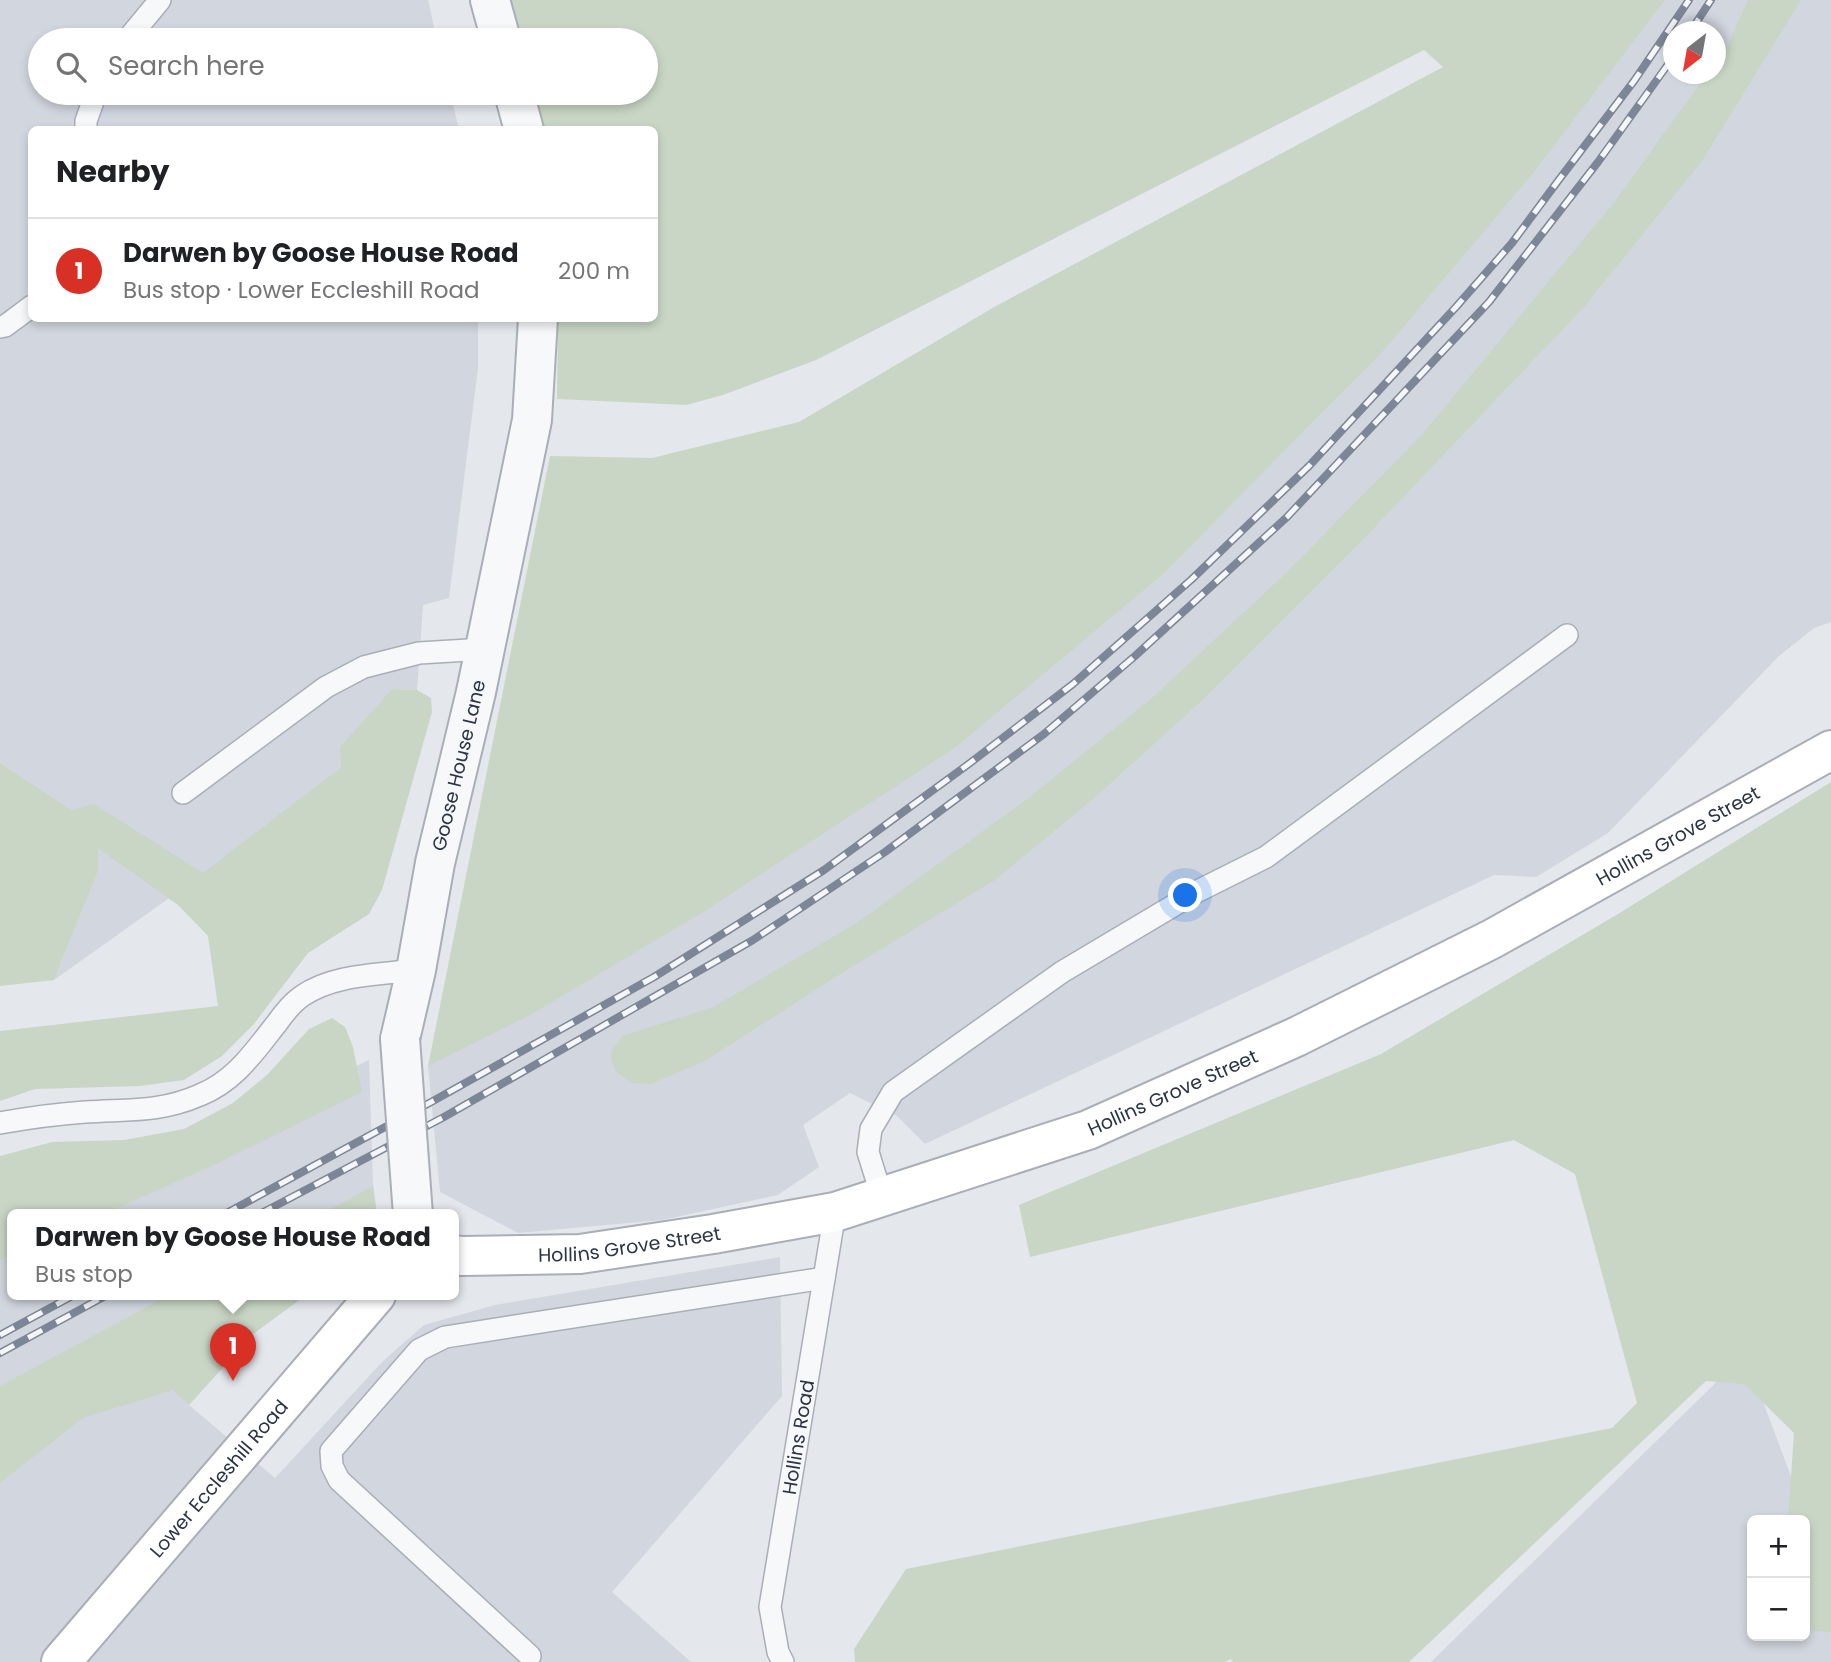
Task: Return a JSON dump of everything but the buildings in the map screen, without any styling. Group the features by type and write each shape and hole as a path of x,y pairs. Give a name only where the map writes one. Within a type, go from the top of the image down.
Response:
{"street":[{"path":"490,0 498,28"},
{"path":"517,105 523,126"},
{"name":"Goose House Lane","path":"413,1209 400,1039 435,863 476,692 532,420 538,322"},
{"name":"Hollins Grove Street","path":"459,1256 580,1254 835,1212 1088,1130 1296,1037 1492,939 1831,750"},
{"name":"Lower Eccleshill Road","path":"61,1662 372,1300"}],"lane":[{"path":"137,28 160,0"},
{"path":"86,126 92,105"},
{"path":"0,327 28,309"},
{"path":"882,1197 868,1152 871,1129 893,1092 1062,972 1198,891 1266,857 1567,635"},
{"path":"183,793 326,687 364,667 419,653 485,649"},
{"path":"0,1123 29,1117 167,1107 201,1095 223,1084 241,1068 285,1013 312,989 337,980 415,970"},
{"name":"Hollins Road","path":"783,1662 778,1652 770,1607 835,1212"},
{"path":"530,1656 339,1480 332,1466 331,1451 419,1350 444,1337 824,1279"}],"shaded area":[{"path":"0,0 428,0 434,28 28,28 28,105 453,105 458,126 28,126 28,322 478,322 478,368 449,598 423,605 417,690 392,689 341,767 203,874 54,980 98,872 72,810 0,763"},
{"path":"1597,0 1831,0 1831,622 1814,628 1779,656 1608,833 1536,877 1494,875 925,1144 897,1116 850,1093 803,1125 819,1167 778,1195 662,1220 518,1233 440,1192 428,1066 434,1045"},
{"path":"369,1060 376,1209 7,1209 7,1300 299,1300 253,1334 189,1405 275,1478 382,1362 424,1325 495,1305 780,1257 782,1396 612,1592 691,1662 0,1662 0,1169 181,1150"},
{"path":"1745,1354 1806,1515 1747,1515 1747,1641 1810,1641 1810,1524 1831,1575 1831,1662 1431,1662"}],"green space":[{"path":"505,0 1665,0 1534,172 1384,350 1162,575 956,747 700,914 532,1014 428,1066 550,456 652,458 799,422 996,306 1443,67 1424,50 816,360 723,395 686,405 557,399 558,322 658,322 658,126 538,126 533,105 658,105 658,28 513,28"},
{"path":"1748,0 1801,0 1702,161 1584,307 1356,547 1207,696 1092,800 995,880 842,973 705,1061 651,1084 632,1083 615,1071 610,1054 622,1036 713,1007 855,924 1026,800 1153,697 1289,570 1424,432 1615,201 1700,84 1726,84 1728,45"},
{"path":"392,689 417,690 431,698 432,712 382,890 369,914 308,953 253,1025 222,1056 184,1080 140,1086 35,1089 0,1101 0,1031 218,1006 208,936 178,905 98,848 98,872 54,980 0,986 0,763 72,810 94,804 203,873 341,767 340,747"},
{"path":"1831,782 1831,1632 1810,1630 1810,1515 1788,1515 1794,1433 1744,1384 1706,1381 1409,1662 1233,1662 1231,1659 1224,1662 855,1662 854,1649 906,1569 1612,1428 1637,1403 1575,1174 1514,1140 1030,1257 1019,1205 1381,1054 1618,914"},
{"path":"332,1018 345,1027 353,1047 362,1092 212,1166 115,1209 7,1209 7,1256 0,1260 0,1156 52,1142 124,1140 184,1129 233,1103 267,1075 309,1029"},
{"path":"373,1186 376,1209 331,1209"},
{"path":"160,1300 299,1300 253,1334 189,1405 173,1390 83,1418 0,1483 0,1386"}],"railway":[{"path":"234,1209 654,977 824,870 1073,684 1192,579 1309,466 1456,307 1512,243 1634,81 1689,0"},
{"path":"1697,21 1711,0"},
{"path":"269,1209 444,1117 753,940 885,852 1044,734 1135,656 1287,517 1489,302 1598,162 1663,71"},
{"path":"0,1335 65,1300"},
{"path":"0,1353 98,1300"}],"place":[{"name":"Darwen by Goose House Road","path":"233,1381"}]}
